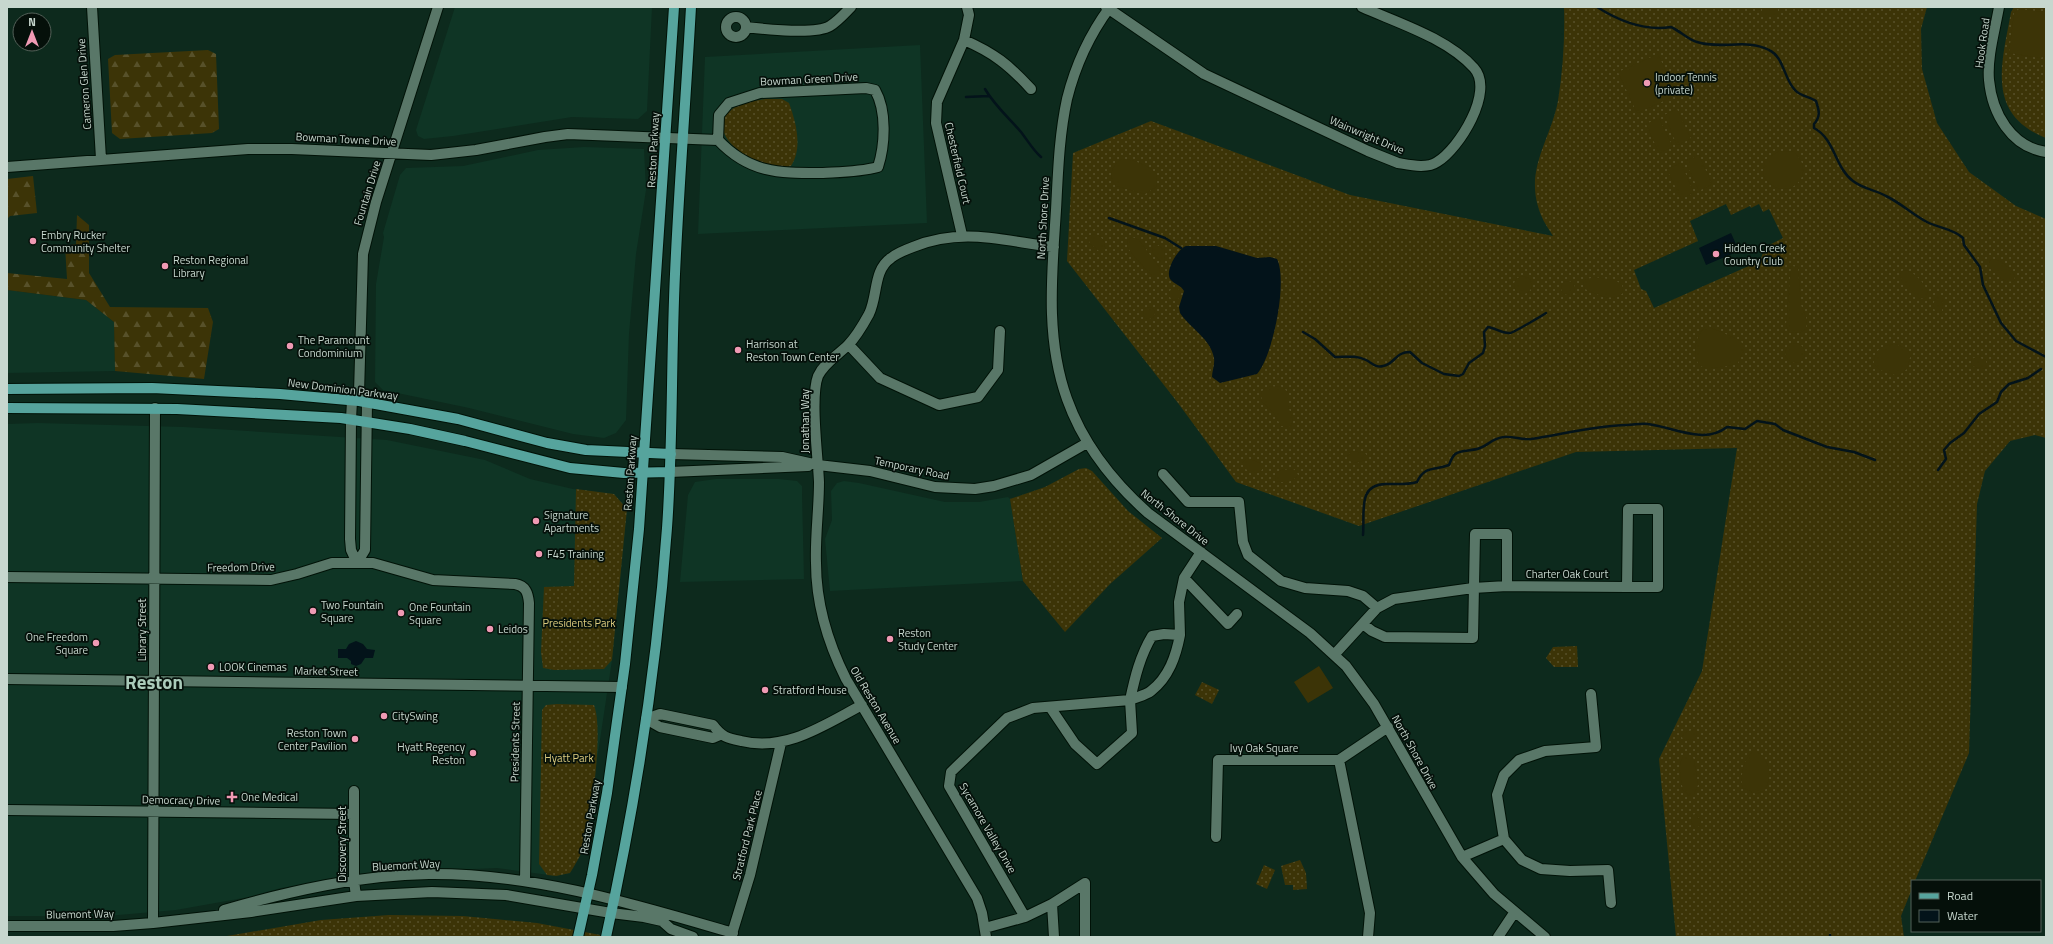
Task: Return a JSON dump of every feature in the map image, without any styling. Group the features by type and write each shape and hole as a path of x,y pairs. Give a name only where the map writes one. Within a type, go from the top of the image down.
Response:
{"main road":[{"name":"Reston Parkway","path":"578,937 588,894 607,792 622,687 639,529 674,7"},
{"path":"606,937 615,900 628,832 646,719 667,529 671,454 674,277 691,7"},
{"name":"New Dominion Parkway","path":"7,389 152,388 356,397 367,402 458,420 547,443 586,450 643,454 671,454"},
{"path":"7,408 155,408 233,411 351,420 465,441 570,468 611,473 670,472"}],"street":[{"name":"Cameron Glen Drive","path":"92,7 101,159"},
{"name":"Fountain Drive","path":"357,563 351,550 350,539 351,420 356,397 363,254 369,226 438,7"},
{"path":"746,27 772,30 814,30 829,26 851,7"},
{"name":"Chesterfield Court","path":"962,235 936,123 937,102 964,40 968,15 967,7"},
{"name":"Wainwright Drive","path":"1108,8 1204,74 1265,104 1398,163 1416,166 1436,163 1450,152 1458,143 1471,121 1477,104 1480,84 1475,69 1455,50 1413,29 1362,7"},
{"name":"Hook Road","path":"1999,7 1989,66 1989,80 1993,99 1999,115 2014,137 2029,147 2046,152"},
{"name":"North Shore Drive","path":"1108,8 1084,51 1068,98 1059,148 1054,247 1051,315 1054,351 1067,399 1087,443 1112,478 1148,513 1310,633 1334,655 1362,686 1388,727 1462,857 1477,877 1514,913 1545,937"},
{"path":"736,12 746,27 745,32 736,37 728,32 727,22 736,12"},
{"path":"964,40 987,50 1012,68 1031,89"},
{"name":"Bowman Green Drive","path":"866,88 875,90 881,101 884,151 878,167 867,170 781,173 749,163 730,154 718,140 719,115 729,103 760,93 866,88"},
{"name":"Bowman Towne Drive","path":"7,166 248,149 454,154 568,134 683,138"},
{"path":"683,138 718,140"},
{"name":"Jonathan Way","path":"818,465 816,406 818,378 821,370 849,345 862,328 870,311 883,264 899,253 921,244 939,238 962,235 976,235 1054,247"},
{"path":"849,345 880,378 939,405 978,397 998,370 1000,331"},
{"path":"357,563 364,550 367,402"},
{"name":"Library Street","path":"153,923 155,408"},
{"name":"Temporary Road","path":"671,454 776,456 818,465 870,471 935,487 975,489 994,486 1031,475 1087,443"},
{"name":"Temporary Road","path":"670,472 818,465"},
{"name":"Old Reston Avenue","path":"818,465 819,482 815,562 819,601 831,646 846,679 977,898 986,933"},
{"path":"1163,474 1188,502 1239,502 1243,542 1248,555 1281,581 1305,588 1348,591 1363,596 1377,608"},
{"name":"Charter Oak Court","path":"1334,655 1377,608 1394,599 1473,588 1506,586 1658,587 1658,509 1628,509 1627,586"},
{"path":"1363,624 1372,631 1385,637 1473,638 1475,534 1508,534 1506,586"},
{"name":"Sycamore Valley Drive","path":"1025,917 949,786 952,772 1007,718 1033,708 1130,700 1151,691 1165,676 1176,656 1180,635 1179,602 1184,578 1201,552"},
{"name":"Freedom Drive","path":"7,577 154,580 271,580 297,574 332,563 379,563 433,580 519,585 527,591 529,603"},
{"path":"1184,578 1228,624 1237,614"},
{"name":"Presidents Street","path":"526,881 529,603"},
{"path":"1050,707 1075,744 1097,764 1132,733 1130,700 1142,657 1152,636 1164,634 1180,635"},
{"name":"Market Street","path":"7,679 622,687"},
{"path":"1591,694 1596,747 1545,751 1519,760 1504,775 1497,795 1504,839 1522,860 1541,868 1570,871 1608,870 1612,903"},
{"path":"646,719 660,727 713,738 720,735 751,744 781,743 807,734 862,705"},
{"path":"1368,937 1370,913 1339,760 1388,727"},
{"name":"Stratford Park Place","path":"615,900 732,935 750,875 781,743"},
{"name":"Ivy Oak Square","path":"1216,837 1218,760 1339,760"},
{"name":"Discovery Street","path":"354,791 354,881 356,896"},
{"name":"Democracy Drive","path":"7,810 354,814"},
{"path":"1462,857 1504,839"},
{"name":"Bluemont Way","path":"200,917 250,902 354,881 429,874 526,881 615,900"},
{"path":"986,933 1052,904 1085,883 1085,937"},
{"name":"Bluemont Way","path":"7,926 113,926 153,923 251,912 356,896 432,892 506,895 611,913"},
{"path":"1052,904 1054,937"},
{"path":"611,913 662,921 671,929 693,937"},
{"path":"1498,937 1514,913"}],"shaded area":[{"path":"455,7 652,7 647,111 638,119 572,117 453,136 424,139 418,136 416,130"},
{"path":"920,45 927,223 698,234 705,57"},
{"path":"584,147 644,149 646,190 636,254 629,334 626,420 616,433 604,438 573,434 469,408 383,390 375,382 376,284 384,237 383,233 400,175 406,168 463,166 538,150"},
{"path":"7,290 86,300 114,322 115,371 7,373"},
{"path":"38,423 184,427 387,440 485,460 530,479 573,489 614,494 627,509 612,660 584,846 570,873 556,876 497,868 379,873 281,888 249,897 176,910 107,916 7,916 7,424"},
{"path":"716,479 779,479 797,481 802,486 804,579 680,582 688,495 695,482"},
{"path":"844,481 945,502 979,502 1008,497 1010,499 1023,581 830,591 825,539 832,520 831,491 837,483"}],"green space":[{"name":"Hidden Creek Country Club","path":"1564,7 1927,7 1921,29 1922,69 1937,123 1969,172 2016,206 2046,219 2046,438 2035,435 2010,441 1985,471 1977,504 1969,753 1915,880 1911,880 1911,891 1901,916 1904,937 1676,937 1659,759 1702,671 1737,448 1576,452 1359,526 1236,482 1178,403 1067,261 1073,153 1151,121 1350,195 1553,236 1541,215 1536,199 1535,184 1536,170 1558,101 1564,42","holes":["1726,204 1731,215 1750,206 1751,208 1759,204 1763,212 1769,209 1783,238 1765,247 1760,261 1654,308 1646,291 1641,289 1634,270 1698,241 1690,221"]},
{"path":"1762,7 1778,7 1778,15 1762,15"},
{"path":"2014,7 2046,7 2046,138 2027,128 2014,115 2006,101 2002,85 2004,50 2011,12"},
{"path":"2019,9 2046,12 2046,56 2040,58 2009,53 2014,13"},
{"path":"208,50 216,54 219,129 212,133 120,139 112,133 108,59 115,55"},
{"name":"Indoor Tennis (private)","path":"1658,54 1677,95 1637,113 1618,72"},
{"path":"782,99 789,103 794,118 797,135 797,151 791,166 779,168 763,164 736,148 724,134 723,121 726,115 735,107 752,101"},
{"path":"1677,109 1691,139 1677,145 1664,115"},
{"path":"1659,118 1673,147 1659,153 1646,124"},
{"path":"1779,151 1794,152 1801,161 1803,171 1801,179 1795,185 1788,188 1779,188 1771,184 1763,175 1765,160"},
{"path":"1699,155 1712,184 1699,191 1685,161"},
{"path":"1122,159 1132,160 1154,172 1157,175 1156,187 1145,194 1116,186 1111,175 1115,164"},
{"path":"1681,163 1694,193 1681,199 1667,169"},
{"path":"33,176 37,213 10,216 7,219 7,179"},
{"path":"77,215 89,225 89,273 110,307 208,308 213,322 204,379 115,371 114,322 86,300 7,290 7,273 67,279 65,246 76,244"},
{"path":"1092,234 1098,235 1102,239 1105,244 1105,250 1099,251 1090,244 1088,237"},
{"path":"1132,237 1139,240 1159,267 1160,272 1158,276 1152,276 1128,248 1127,241"},
{"path":"1152,243 1165,250 1164,262 1161,262 1153,253"},
{"path":"1992,259 2002,262 2008,267 2015,276 2014,281 2010,282 2003,280 1994,273 1989,267 1989,261"},
{"path":"1791,266 1798,267 1801,305 1807,320 1806,329 1799,333 1790,332 1786,326"},
{"path":"1903,270 1911,272 1922,282 1928,293 1925,299 1919,298 1902,281 1900,275"},
{"path":"1523,276 1529,279 1532,285 1529,291 1523,294 1517,291 1514,285 1517,279"},
{"path":"1594,277 1614,280 1622,284 1623,293 1619,296 1604,297 1585,289 1583,282"},
{"path":"1565,281 1571,281 1575,285 1575,291 1571,295 1565,295 1561,291 1561,285"},
{"path":"1173,288 1177,288 1181,294 1177,300 1173,300 1169,296 1169,292"},
{"path":"1938,296 1942,298 1943,301 1942,312 1939,313 1935,311 1934,305 1934,301"},
{"path":"1147,307 1151,307 1155,313 1151,319 1147,319 1143,315 1143,311"},
{"path":"1708,326 1741,341 1744,350 1738,363 1729,366 1708,368 1701,366 1696,357 1696,344 1700,333"},
{"path":"1795,343 1802,346 1805,353 1802,360 1795,363 1788,360 1785,353 1788,346"},
{"path":"1895,344 1906,348 1911,354 1907,369 1898,376 1880,370 1874,364 1875,355 1880,349 1887,345"},
{"path":"1976,357 1986,360 1987,366 1985,369 1971,366 1972,359"},
{"path":"1268,386 1283,387 1288,393 1288,406 1293,420 1291,427 1281,426 1274,413 1262,402 1261,392"},
{"path":"1351,451 1365,453 1367,456 1365,460 1357,463 1349,461 1347,457"},
{"path":"1247,458 1262,464 1262,470 1257,473 1245,469 1242,463"},
{"path":"1086,468 1092,471 1128,511 1162,538 1110,584 1065,632 1023,581 1010,499 1045,487 1079,469"},
{"path":"1293,469 1298,475 1294,479 1285,482 1276,481 1275,474 1281,470"},
{"name":"Presidents Park","path":"576,489 614,494 627,509 612,660 604,669 554,670 543,668 541,652 544,587 574,586"},
{"path":"1577,646 1578,667 1554,667 1546,658 1553,647"},
{"path":"1319,666 1333,688 1308,703 1294,682"},
{"path":"1202,682 1219,690 1212,704 1195,695"},
{"name":"Hyatt Park","path":"546,705 594,705 597,717 598,734 593,796 584,846 570,873 556,876 547,875 539,864 542,710"},
{"path":"1695,729 1697,733 1695,739 1684,740 1682,738 1684,733"},
{"path":"1753,752 1757,752 1762,756 1768,765 1769,770 1769,780 1765,790 1756,794 1743,788 1742,784 1743,768 1747,758"},
{"path":"1683,757 1691,757 1694,759 1698,785 1694,794 1690,796 1683,790 1680,765"},
{"path":"1696,814 1701,821 1698,828 1695,828 1691,822 1692,815"},
{"path":"1300,860 1306,873 1307,889 1293,890 1293,885 1285,885 1281,866"},
{"path":"1264,865 1275,870 1267,889 1256,884"},
{"path":"389,915 463,916 537,923 611,937 221,937 321,920"}],"water":[{"name":"Hidden Creek Country Club","path":"1731,233 1739,251 1706,265 1699,248"},
{"path":"1186,246 1216,246 1257,258 1270,257 1277,259 1280,270 1281,284 1277,318 1268,352 1263,365 1257,374 1220,383 1212,377 1214,358 1212,351 1205,339 1180,313 1179,307 1184,291 1170,279 1169,275 1169,270 1173,260 1179,251"},
{"path":"356,641 363,644 367,649 375,650 373,658 365,658 361,664 356,666 351,664 351,661 347,658 338,658 338,649 346,649 349,644"}],"waterway":[{"path":"1597,7 1614,17 1632,24 1652,28 1671,27 1697,42 1715,45 1752,45 1774,53 1795,90 1800,94 1816,101 1819,113 1814,124 1814,128 1821,133 1831,146 1842,169 1847,175 1857,184 1882,194 1902,205 1927,222 1951,231 1963,238 1964,245 1980,267 1983,285 2001,323 2016,341 2046,357"},
{"path":"985,89 1041,157"},
{"path":"966,97 989,96"},
{"path":"1109,218 1165,238 1181,248"},
{"path":"1303,332 1315,339 1335,357 1358,357 1376,366 1381,366 1387,365 1401,354 1410,352 1422,363 1444,374 1459,376 1463,374 1469,363 1483,353 1485,346 1484,332 1488,327 1505,333 1510,333 1546,313"},
{"path":"1938,470 1946,459 1944,450 1950,443 1964,433 1979,414 1997,402 2001,392 2009,384 2028,378 2041,369"},
{"path":"1363,535 1364,501 1370,489 1377,485 1417,482 1423,473 1430,469 1449,465 1455,454 1462,451 1483,447 1496,439 1504,437 1531,439 1579,430 1643,424 1698,435 1708,435 1727,427 1745,429 1757,421 1775,424 1783,430 1827,447 1854,452 1875,460"}],"place":[{"name":"Indoor Tennis (private)","path":"1647,83"},
{"name":"Embry Rucker Community Shelter","path":"33,241"},
{"name":"Hidden Creek Country Club","path":"1716,254"},
{"name":"Reston Regional Library","path":"165,266"},
{"name":"The Paramount Condominium","path":"290,346"},
{"name":"Harrison at Reston Town Center","path":"738,350"},
{"name":"Signature Apartments","path":"536,521"},
{"name":"F45 Training","path":"539,554"},
{"name":"Two Fountain Square","path":"313,611"},
{"name":"One Fountain Square","path":"401,613"},
{"name":"Leidos","path":"490,629"},
{"name":"Reston Study Center","path":"890,639"},
{"name":"One Freedom Square","path":"96,643"},
{"name":"LOOK Cinemas","path":"211,667"},
{"name":"Stratford House","path":"765,690"},
{"name":"CitySwing","path":"384,716"},
{"name":"Reston Town Center Pavilion","path":"355,739"},
{"name":"Hyatt Regency Reston","path":"473,753"},
{"name":"One Medical","path":"232,797"}],"district":[{"name":"Reston","path":"154,681"}]}
